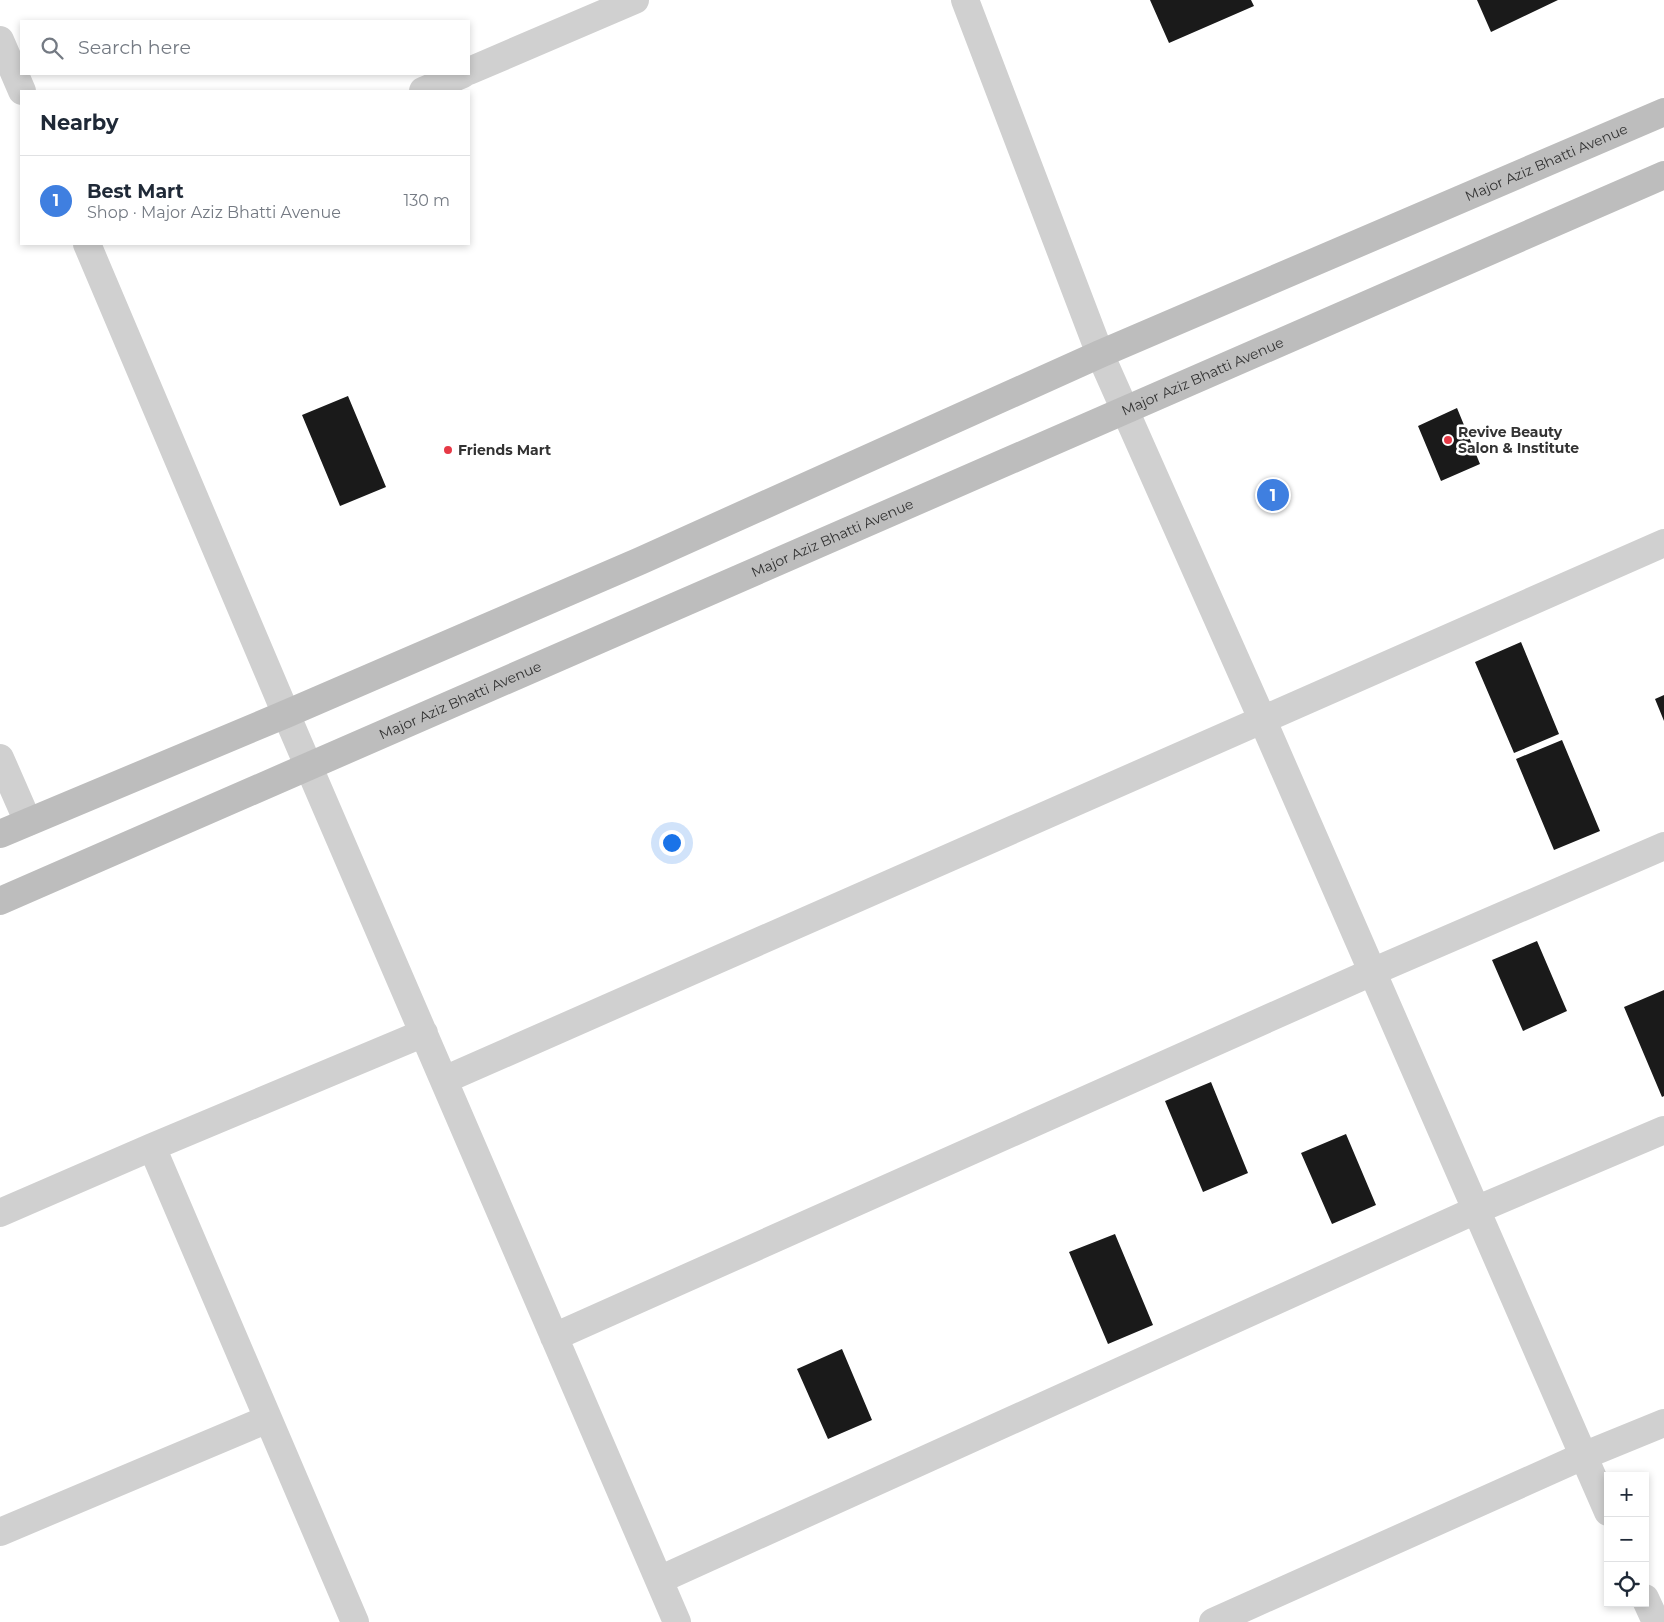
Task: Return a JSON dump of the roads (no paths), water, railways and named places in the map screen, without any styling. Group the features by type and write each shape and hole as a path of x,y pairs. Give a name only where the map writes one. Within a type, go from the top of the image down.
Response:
{"main road":[{"name":"Major Aziz Bhatti Avenue","path":"0,834 286,714 640,561 1100,354 1664,112"},
{"name":"Major Aziz Bhatti Avenue","path":"0,901 1664,175"}],"street":[{"path":"470,71 635,0"},
{"path":"965,0 1100,354 1263,721 1604,1503"},
{"path":"0,40 22,90"},
{"path":"424,90 461,75"},
{"path":"87,245 308,766 677,1622"},
{"path":"444,1080 1664,543"},
{"path":"0,758 28,822"},
{"path":"554,1337 1372,972 1664,846"},
{"path":"0,1213 424,1033"},
{"path":"659,1580 1476,1210 1664,1130"},
{"path":"152,1147 354,1622"},
{"path":"0,1532 268,1419"},
{"path":"1213,1622 1583,1456 1664,1423"},
{"path":"1649,1607 1656,1622"}],"place":[{"name":"Revive Beauty Salon & Institute","path":"1448,440"},
{"name":"Friends Mart","path":"448,450"},
{"name":"Best Mart","path":"1273,495"}]}
